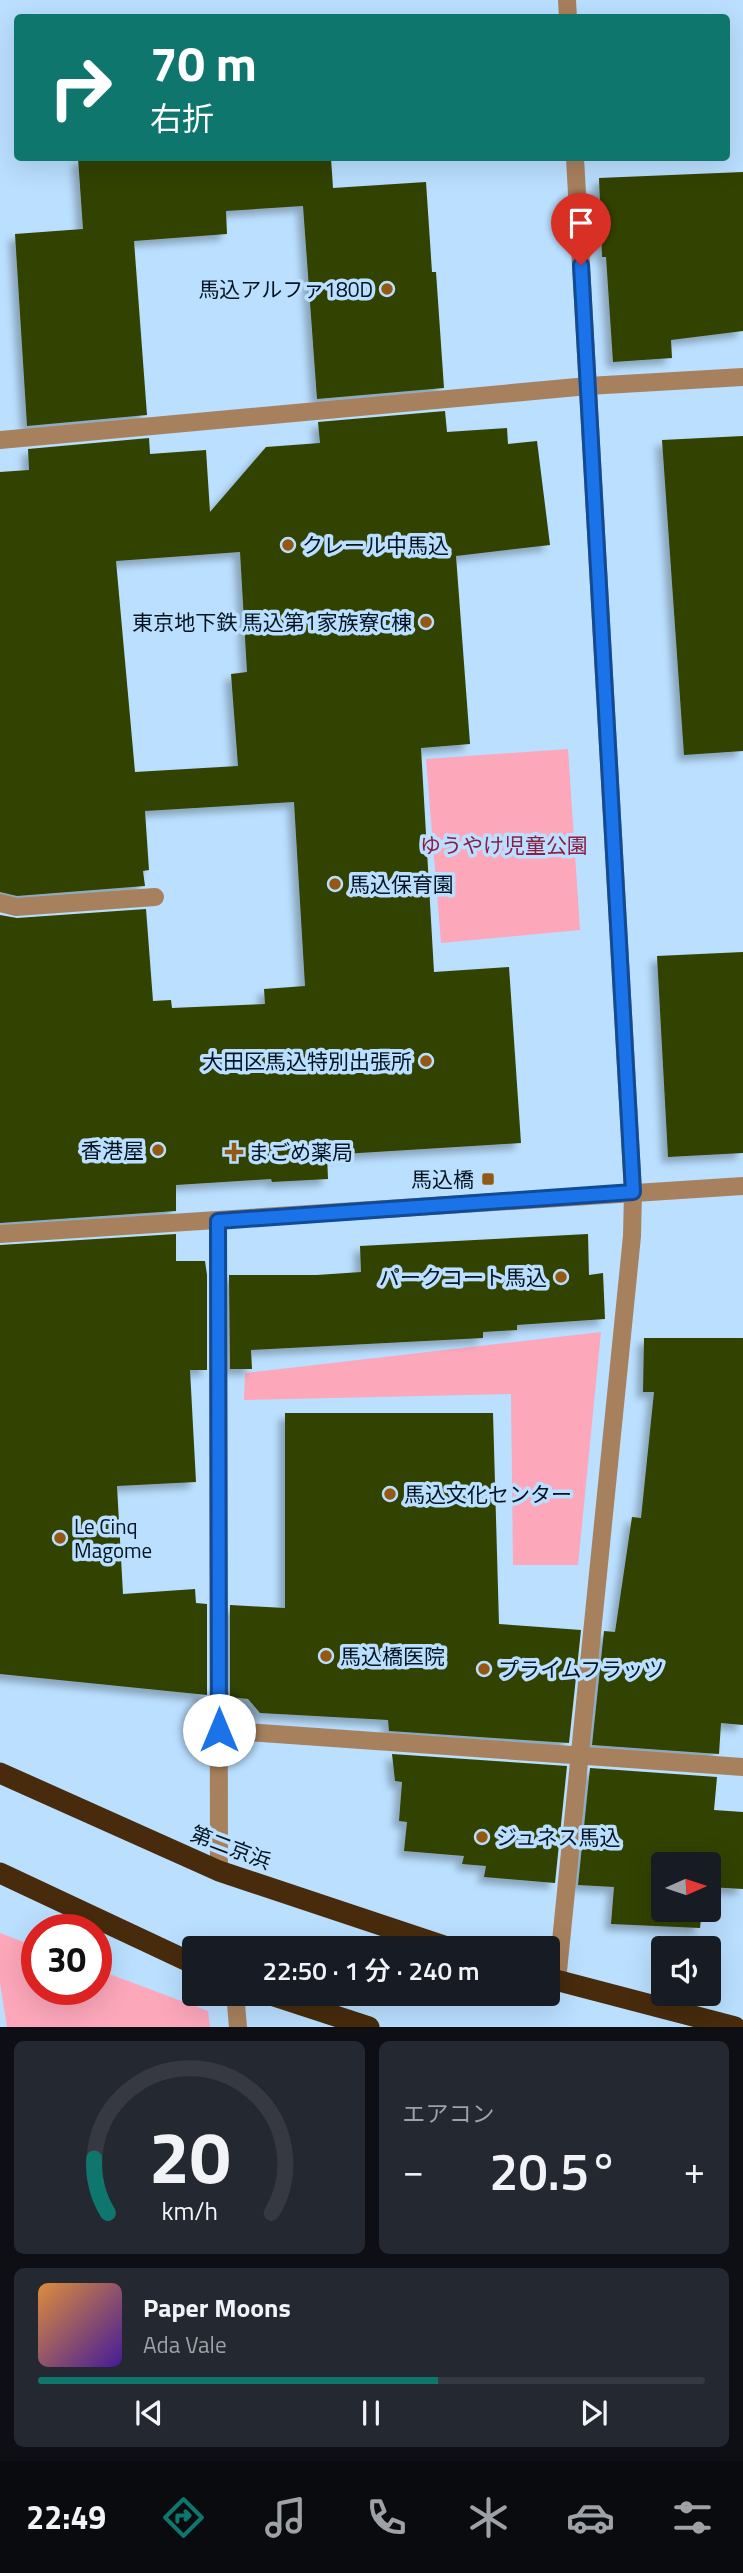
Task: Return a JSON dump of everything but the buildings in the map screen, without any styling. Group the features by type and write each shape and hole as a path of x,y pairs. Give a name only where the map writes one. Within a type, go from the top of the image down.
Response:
{"highway":[{"name":"第二京浜","path":"0,1773 219,1871 414,1936"},
{"path":"0,1873 182,1958"},
{"path":"560,1981 736,2027"},
{"path":"305,2006 369,2027"}],"street":[{"path":"557,1936 580,1756 632,1236 633,1192 575,161"},
{"path":"0,440 588,386 743,377"},
{"path":"0,903 16,907 155,897"},
{"path":"0,1234 743,1186"},
{"path":"218,1221 219,1871"},
{"path":"219,1730 743,1768"},
{"path":"237,2006 238,2027"}],"green space":[{"name":"ゆうやけ児童公園","path":"568,749 580,930 441,943 426,759"},
{"path":"601,1332 578,1565 513,1565 511,1394 244,1400 245,1373"},
{"path":"0,1933 21,1941 21,2005 112,2005 112,1975 182,2001 182,2006 195,2006 208,2011 210,2027 7,2027 0,1983"}],"place":[{"name":"馬込アルファ180D","path":"387,289"},
{"name":"クレール中馬込","path":"288,545"},
{"name":"東京地下鉄 馬込第1家族寮C棟","path":"426,622"},
{"name":"馬込保育園","path":"335,884"},
{"name":"大田区馬込特別出張所","path":"426,1061"},
{"name":"香港屋","path":"158,1150"},
{"name":"まごめ薬局","path":"234,1152"},
{"name":"馬込橋","path":"488,1179"},
{"name":"パークコート馬込","path":"561,1277"},
{"name":"馬込文化センター","path":"390,1494"},
{"name":"Le Cinq Magome","path":"60,1538"},
{"name":"馬込橋医院","path":"326,1656"},
{"name":"プライムフラッツ","path":"484,1669"},
{"name":"ジュネス馬込","path":"482,1837"}],"route":[{"path":"219,1730 218,1221 633,1192 581,265"}]}
